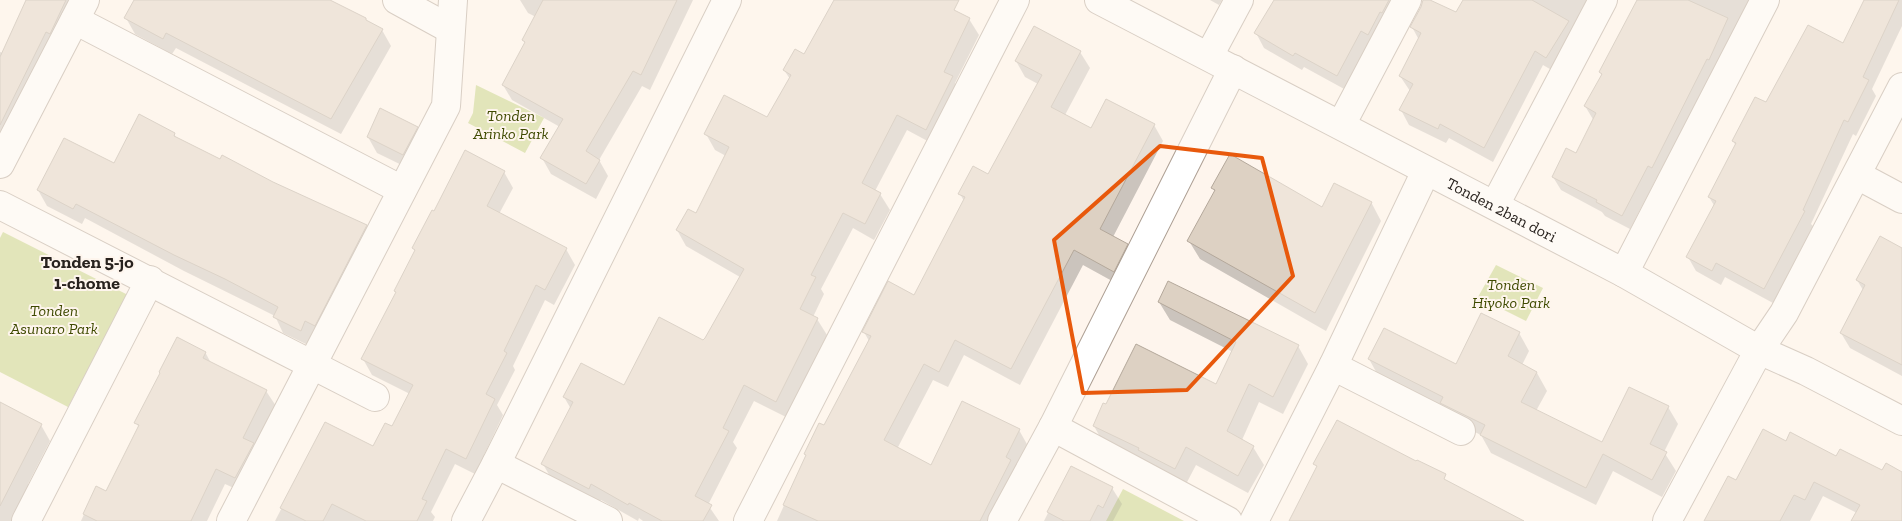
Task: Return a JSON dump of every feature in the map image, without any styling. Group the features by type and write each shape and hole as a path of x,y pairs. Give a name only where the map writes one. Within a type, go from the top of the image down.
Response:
{"street":[{"path":"397,0 450,29"},
{"path":"231,521 446,106 453,0"},
{"path":"466,521 727,0"},
{"path":"748,521 1015,0"},
{"name":"Tonden 2ban dori","path":"1099,0 1624,272 1758,350 1806,371 1902,421"},
{"path":"1209,56 1239,0"},
{"path":"1341,125 1407,0"},
{"path":"1494,205 1603,0"},
{"path":"1624,272 1765,0"},
{"path":"0,164 80,10 402,190"},
{"path":"1002,521 1053,428 1233,69"},
{"path":"1667,521 1758,350 1784,313 1902,87"},
{"path":"1254,521 1334,366 1426,171"},
{"path":"1857,175 1902,199"},
{"path":"0,205 150,280 375,397"},
{"path":"26,521 150,280"},
{"path":"1334,366 1461,431"},
{"path":"1053,428 1228,521"},
{"path":"496,464 608,521"}],"highlighted area":[{"path":"1160,146 1262,158 1293,276 1187,390 1083,393 1054,240"}],"green space":[{"name":"Tonden Arinko Park","path":"476,85 544,118 525,153 468,123 473,113"},
{"name":"Tonden Asunaro Park","path":"3,232 128,295 68,407 0,372 0,238"},
{"name":"Tonden Hiyoko Park","path":"1496,265 1543,288 1526,321 1478,297"},
{"path":"1123,489 1184,521 1106,521"}],"building":[{"path":"26,0 66,0 50,34 46,32 0,125 0,57"},
{"path":"134,0 330,0 383,29 331,119 166,33 163,39 124,18"},
{"path":"543,0 677,0 641,75 633,71 586,151 600,160 586,184 540,158 563,119 502,85 525,42 522,40"},
{"path":"834,0 959,0 954,10 970,18 944,72 953,76 926,130 897,115 862,183 881,193 865,224 843,213 811,275 816,277 800,309 818,318 776,402 744,385 723,428 729,431 695,496 712,505 703,521 662,521 629,503 628,505 591,484 589,489 541,464 573,402 563,397 581,363 624,385 659,317 703,340 705,338 744,269 676,230 688,209 696,213 729,147 704,134 724,95 767,117 791,75 783,70 795,49 804,54"},
{"path":"1274,0 1389,0 1382,13 1380,12 1368,35 1361,31 1337,76 1295,53 1293,56 1254,33"},
{"path":"1423,0 1430,0 1456,12 1463,0 1532,0 1569,21 1546,58 1535,51 1484,148 1440,124 1438,129 1399,110 1413,84 1399,76 1421,33 1410,27"},
{"path":"1637,0 1688,0 1728,18 1709,60 1707,59 1652,168 1648,166 1622,216 1596,202 1597,200 1552,177 1566,148 1576,153 1596,113 1584,106 1602,74 1599,72"},
{"path":"1864,0 1899,0 1863,77 1869,80 1848,122 1844,120 1803,210 1805,211 1764,289 1716,263 1712,271 1686,257 1716,201 1708,197 1736,143 1732,141 1755,97 1766,102 1808,25 1843,43"},
{"path":"1034,26 1081,51 1051,107 1091,128 1106,99 1155,124 1100,229 1128,244 1114,272 1074,250 1011,369 955,340 939,372 924,364 884,440 931,465 962,401 1020,429 1006,457 1011,460 980,521 818,521 783,505 819,423 824,425 871,336 862,332 888,281 914,295 965,197 958,194 973,166 988,174 1042,75 1015,61"},
{"path":"380,108 418,127 403,155 367,137"},
{"path":"139,114 175,133 174,136 220,159 222,155 273,182 367,225 315,326 305,321 301,331 273,317 278,307 76,204 73,209 37,190 64,138 114,163"},
{"path":"465,150 505,171 487,206 567,248 545,290 536,285 504,351 507,353 486,394 495,399 466,459 446,449 422,499 427,501 417,521 366,521 332,504 323,521 306,521 280,508 325,422 373,446 385,423 392,426 413,385 361,359 396,292 394,291 415,250 412,248 432,210 434,211"},
{"path":"1230,154 1322,207 1334,183 1372,202 1315,313 1187,241 1215,190 1211,188"},
{"path":"1880,236 1902,248 1902,365 1840,333 1865,285 1856,280"},
{"path":"1168,281 1299,345 1273,397 1249,384 1227,431 1254,446 1238,476 1186,447 1175,469 1138,450 1139,448 1093,426 1103,403 1106,404 1136,344 1216,384 1236,342 1158,302"},
{"path":"1481,313 1520,332 1508,356 1537,372 1521,402 1602,442 1629,387 1669,406 1650,444 1667,452 1652,480 1603,454 1586,488 1480,435 1485,425 1440,403 1443,397 1368,359 1384,328 1456,364"},
{"path":"177,337 206,352 203,358 267,390 243,438 254,443 235,478 216,469 191,521 97,521 83,514 96,486 106,491 139,425 134,423"},
{"path":"0,402 42,424 0,506"},
{"path":"1337,420 1416,461 1446,474 1444,479 1524,521 1289,521 1317,466 1313,464"},
{"path":"1763,429 1786,441 1790,432 1836,456 1840,449 1882,470 1886,463 1902,472 1902,521 1851,521 1860,505 1814,482 1805,500 1794,495 1780,521 1704,521 1728,476 1736,480"},
{"path":"1071,466 1113,487 1103,508 1098,505 1090,521 1064,521 1047,512"}],"district":[{"name":"Tonden 5-jo 1-chome","path":"87,272"}]}
